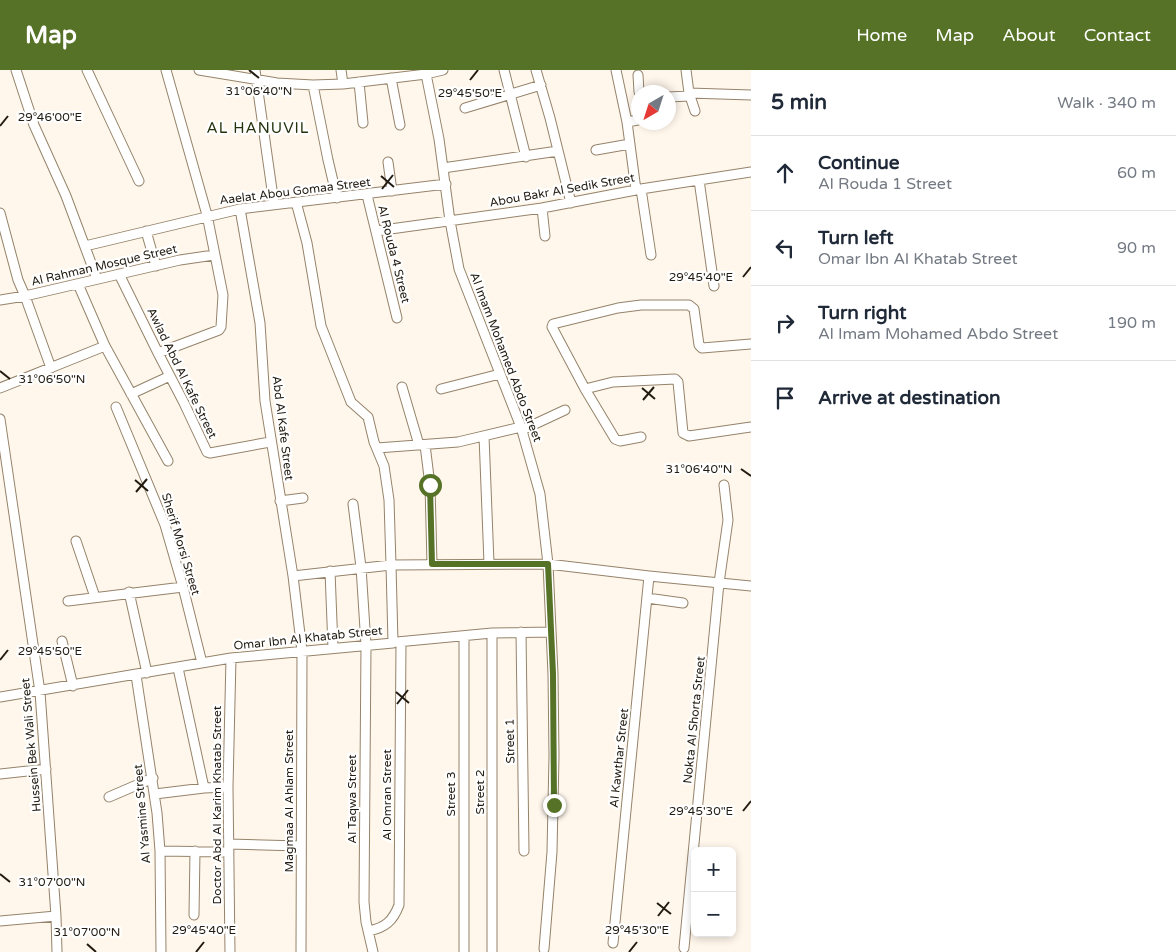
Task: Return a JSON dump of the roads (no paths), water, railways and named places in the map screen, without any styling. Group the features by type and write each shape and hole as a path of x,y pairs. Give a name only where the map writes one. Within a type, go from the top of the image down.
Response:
{"street":[{"path":"16,70 34,125 66,196 97,279"},
{"path":"87,70 139,181"},
{"path":"158,352 219,330 221,327 223,295 207,216 166,70"},
{"path":"199,70 277,83 313,85 343,84 396,75 426,74 441,70"},
{"path":"254,70 274,204"},
{"path":"341,70 343,84"},
{"path":"504,70 526,156"},
{"path":"536,70 571,203"},
{"path":"616,70 651,255"},
{"path":"686,70 695,112"},
{"name":"Al Imam Mohamed Abdo Street","path":"426,74 440,139 450,221 461,274 522,429 540,494 548,564 554,747 552,852 544,949"},
{"path":"396,75 400,125"},
{"path":"638,75 639,85"},
{"path":"359,82 363,122"},
{"path":"313,85 337,198"},
{"path":"465,108 541,85"},
{"path":"676,96 690,94 751,95"},
{"path":"627,122 631,121"},
{"path":"596,150 630,144"},
{"path":"443,168 558,151"},
{"path":"388,162 392,191"},
{"name":"Abou Bakr Al Sedik Street","path":"376,231 542,208 639,189 751,172"},
{"path":"698,180 714,286"},
{"name":"Aaelat Abou Gomaa Street","path":"85,246 240,209 446,184"},
{"name":"Al Rouda 4 Street","path":"367,194 397,318"},
{"name":"Omar Ibn Al Khatab Street","path":"0,697 40,692 231,658 397,642 391,564 389,500 384,466 368,417 352,402 321,326 307,243 296,202"},
{"path":"542,208 545,236"},
{"name":"Abd Al Kafe Street","path":"240,209 260,323 265,401 270,442 293,576 302,651"},
{"path":"0,213 18,280 51,368"},
{"path":"146,230 156,266"},
{"name":"Al Rahman Mosque Street","path":"0,300 25,296 180,260 214,255"},
{"name":"Awlad Abd Al Kafe Street","path":"119,274 208,453 270,442"},
{"path":"78,284 105,346 168,461"},
{"path":"640,438 620,441 615,439 585,389 552,325 554,323 618,308 641,305 689,305 694,309 699,343 702,348 751,344"},
{"path":"0,388 105,346"},
{"path":"441,388 500,374"},
{"path":"131,394 170,376"},
{"path":"585,389 613,382 675,379 678,382 683,433 686,436 751,427"},
{"path":"402,387 422,445 430,485 432,564"},
{"name":"Sherif Morsi Street","path":"116,407 162,515 202,663"},
{"path":"377,448 458,442 522,429 565,410"},
{"name":"Hussein Bek Wali Street","path":"0,419 40,692 57,952"},
{"path":"484,436 489,563"},
{"name":"Nokta Al Shorta Street","path":"684,948 719,584 728,520 724,485"},
{"path":"280,501 303,498"},
{"name":"Al Taqwa Street","path":"353,504 362,567 366,645 364,902 373,952"},
{"path":"76,541 95,597"},
{"path":"293,576 391,564 548,564 751,586"},
{"path":"330,571 333,648"},
{"name":"Al Kawthar Street","path":"613,943 649,576"},
{"path":"68,601 129,592 183,587"},
{"path":"129,592 147,673"},
{"path":"647,598 683,603"},
{"name":"Street 1","path":"521,632 524,851"},
{"path":"397,642 492,633 551,632"},
{"name":"Street 2","path":"492,633 492,952"},
{"name":"Street 3","path":"464,636 464,952"},
{"path":"62,640 73,686"},
{"name":"Al Omran Street","path":"368,931 379,929 388,924 395,915 399,905 397,642"},
{"name":"Magmaa Al Ahlam Street","path":"301,952 302,651"},
{"name":"Doctor Abd Al Karim Khatab Street","path":"230,952 228,787 231,658"},
{"path":"178,668 204,788"},
{"name":"Al Yasmine Street","path":"136,675 155,794 160,851 161,952"},
{"path":"0,774 46,769"},
{"path":"109,797 153,778"},
{"path":"155,794 228,787"},
{"path":"160,851 301,846"},
{"path":"194,915 195,851"},
{"path":"0,921 56,916"}],"district":[{"name":"AL HANUVIL","path":"258,128"}]}
